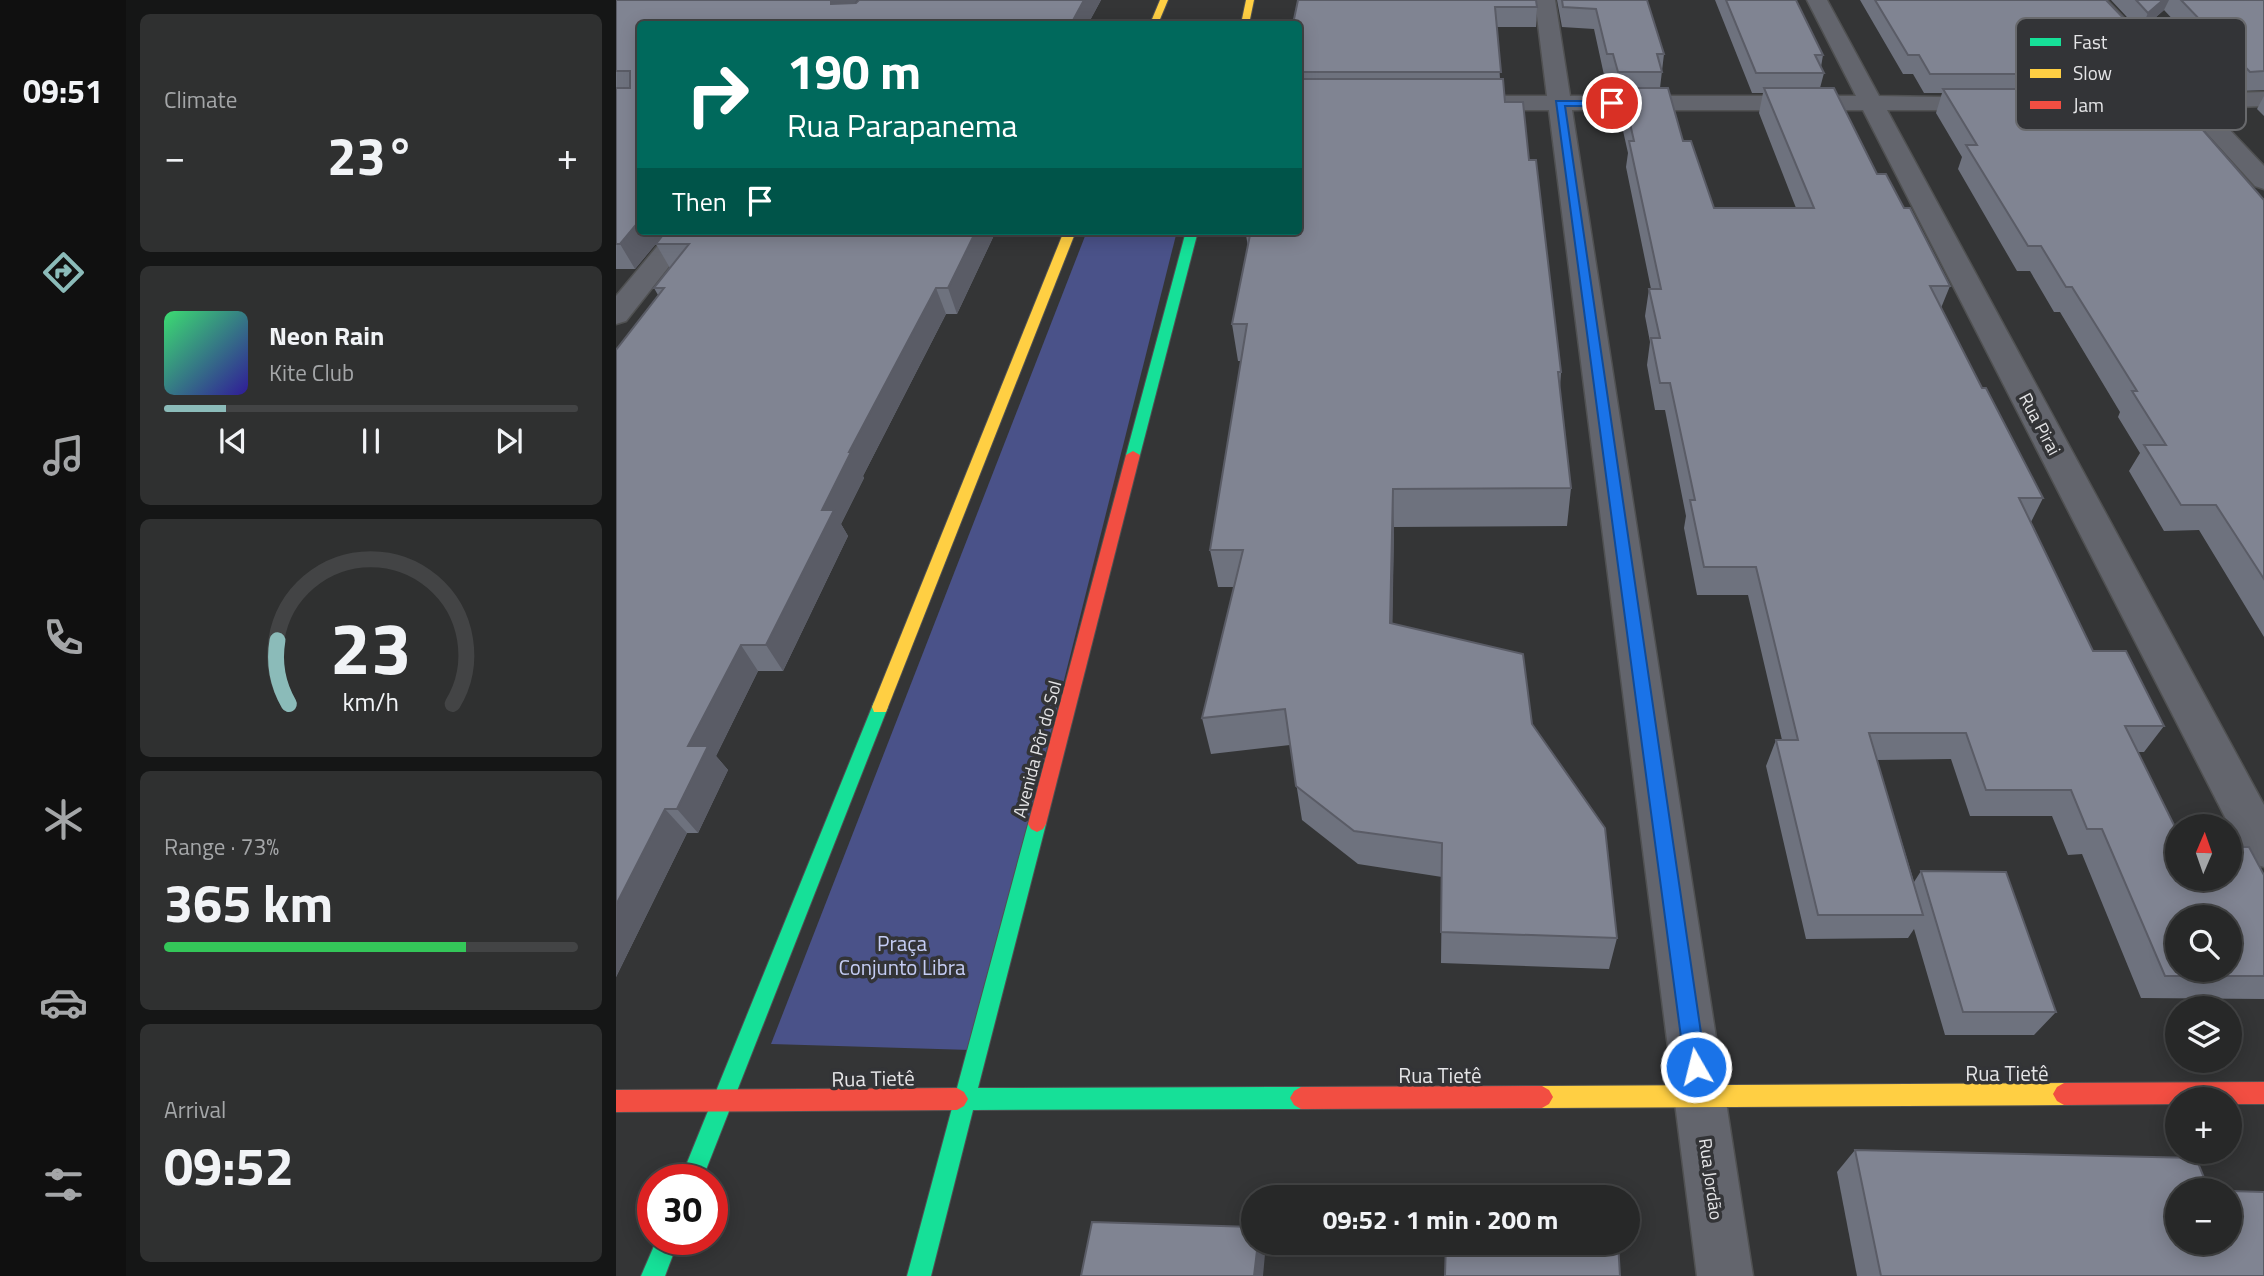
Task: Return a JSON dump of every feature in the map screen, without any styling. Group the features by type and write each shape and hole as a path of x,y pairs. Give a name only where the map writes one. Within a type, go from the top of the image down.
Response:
{"street":[{"path":"1155,21 1164,0"},
{"path":"1246,21 1250,0"},
{"name":"Rua Jordão","path":"1545,0 1725,1276"},
{"name":"Rua Pirai","path":"1816,0 2264,848"},
{"path":"2096,0 2113,18"},
{"path":"2246,100 2264,99"},
{"path":"1450,103 2011,103"},
{"path":"2217,130 2264,181"},
{"path":"616,315 681,235"},
{"path":"697,1164 1068,235"},
{"name":"Avenida Pôr do Sol","path":"919,1276 1191,235"},
{"name":"Rua Tietê","path":"616,1101 2264,1093"},
{"path":"653,1276 662,1255"}],"green space":[{"name":"Praça Conjunto Libra","path":"1085,235 1176,235 971,1050 771,1044"}],"building":[{"path":"616,0 831,0 831,4 856,3 859,0 1084,0 1073,21 637,21 637,224 620,244 616,244 616,88 630,88 630,71 616,71"},
{"path":"1298,0 1536,0 1537,7 1495,7 1501,72 1302,72 1302,21 1294,21"},
{"path":"1562,0 1647,0 1664,54 1657,54 1662,72 1618,72 1613,54 1607,54 1596,9 1563,7"},
{"path":"1726,0 1796,0 1823,55 1815,55 1824,73 1756,73"},
{"path":"1875,0 2106,0 2123,18 2016,18 2016,74 1930,74 1919,55 1908,55"},
{"path":"2136,0 2163,0 2148,13"},
{"path":"2181,0 2264,0 2264,71 2250,72 2246,68 2246,18 2198,18"},
{"path":"1302,79 1503,79 1505,102 1523,102 1529,160 1536,160 1561,372 1558,372 1571,488 1393,489 1390,623 1523,654 1532,724 1605,828 1617,938 1441,932 1442,843 1354,831 1296,786 1285,709 1202,718 1243,550 1210,550 1247,324 1232,324 1250,235 1302,235"},
{"path":"1622,88 1668,88 1683,141 1691,141 1714,208 1814,208 1764,88 1834,88 1877,174 1886,174 1904,208 1910,208 1950,286 1930,286 2043,498 2019,498 2093,651 2126,651 2164,726 2125,726 2169,814 2165,814 2165,891 2242,891 2242,847 2249,847 2264,875 2264,976 2242,976 2242,905 2165,905 2165,976 2102,829 2087,829 2071,790 1986,790 1966,733 1869,733 1923,915 1818,915 1776,740 1798,740 1756,567 1704,567 1690,500 1695,500 1670,383 1660,383 1651,338 1660,338 1649,289 1661,289 1629,141 1634,141"},
{"path":"1943,89 2016,89 2016,130 2203,130 2264,200 2264,579 2216,505 2181,505 2144,445 2166,445 2132,391 2137,391 2072,287 2066,287 2041,246 2028,246 1966,145 1977,145"},
{"path":"663,235 974,235 948,288 936,288 849,452 822,510 834,510 766,645 741,645 688,746 708,746 677,809 665,809 616,905 616,350 664,288 654,288 689,244 656,244"},
{"path":"1921,871 2006,872 2056,1012 1963,1012"},
{"path":"1855,1150 2165,1157 2165,1164 2198,1164 2204,1178 2165,1178 2165,1255 2242,1255 2242,1191 2264,1192 2264,1276 1881,1276"},
{"path":"1092,1222 1241,1227 1241,1255 1256,1255 1254,1276 1081,1276"},
{"path":"1446,1255 1619,1255 1620,1276 1445,1276"}],"traffic: fast":[{"path":"1133,455 1191,235"},
{"path":"697,1164 880,707"},
{"path":"919,1276 1037,824"},
{"path":"957,1099 1301,1098"},
{"path":"653,1276 662,1255"}],"traffic: slow":[{"path":"1155,21 1164,0"},
{"path":"1246,21 1250,0"},
{"path":"880,707 1068,235"},
{"path":"1542,1097 2064,1094"}],"traffic: jam":[{"path":"1037,824 1133,455"},
{"path":"2064,1094 2264,1093"},
{"path":"1301,1098 1542,1097"},
{"path":"616,1101 957,1099"}],"route":[{"path":"1612,103 1560,103 1696,1067"}]}
